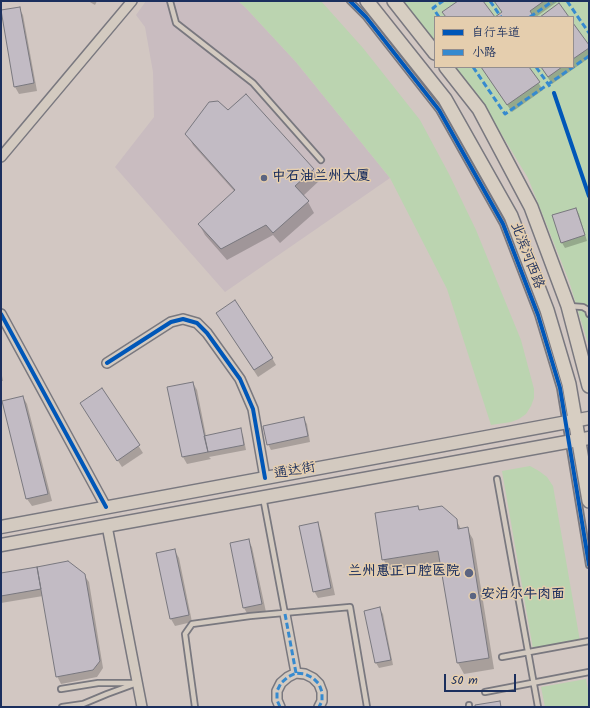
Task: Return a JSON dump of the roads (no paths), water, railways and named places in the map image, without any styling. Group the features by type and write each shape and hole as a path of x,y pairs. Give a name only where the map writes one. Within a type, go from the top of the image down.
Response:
{"main road":[{"name":"北滨河西路","path":"367,1 445,99 511,216 547,310 569,384 570,422 579,440 589,501"},
{"path":"394,1 434,52"},
{"name":"北滨河西路","path":"447,68 479,110 531,207 568,306 584,358 589,386"},
{"name":"通达街","path":"1,526 589,418"},
{"name":"通达街","path":"1,545 579,440"}],"street":[{"path":"1,157 132,1"},
{"path":"1,314 106,507"},
{"path":"106,363 171,322 183,319 197,323 207,333 240,379 253,409 265,478"},
{"path":"107,526 142,707"},
{"path":"285,614 296,674"},
{"path":"280,707 277,700 277,691 281,683 288,676 296,674 305,674 313,678 319,684 322,692 322,701 319,707"}],"lane":[{"path":"170,1 176,23 253,84 321,160"},
{"path":"350,1 366,17 439,110 503,224 538,315 570,422"},
{"path":"568,306 583,307 588,310 589,314"},
{"path":"579,440 589,565"},
{"path":"497,479 538,707"},
{"path":"263,497 285,614"},
{"path":"196,707 185,634 192,624 250,616 350,607 367,707"},
{"path":"502,657 589,641"},
{"path":"485,692 589,672"},
{"path":"61,688 98,683 137,683"},
{"path":"62,707 85,706 107,694 137,683"}],"place":[{"name":"中石油兰州大厦","path":"264,178"},
{"name":"兰州惠正口腔医院","path":"469,573"},
{"name":"安泊尔牛肉面","path":"473,596"}]}
